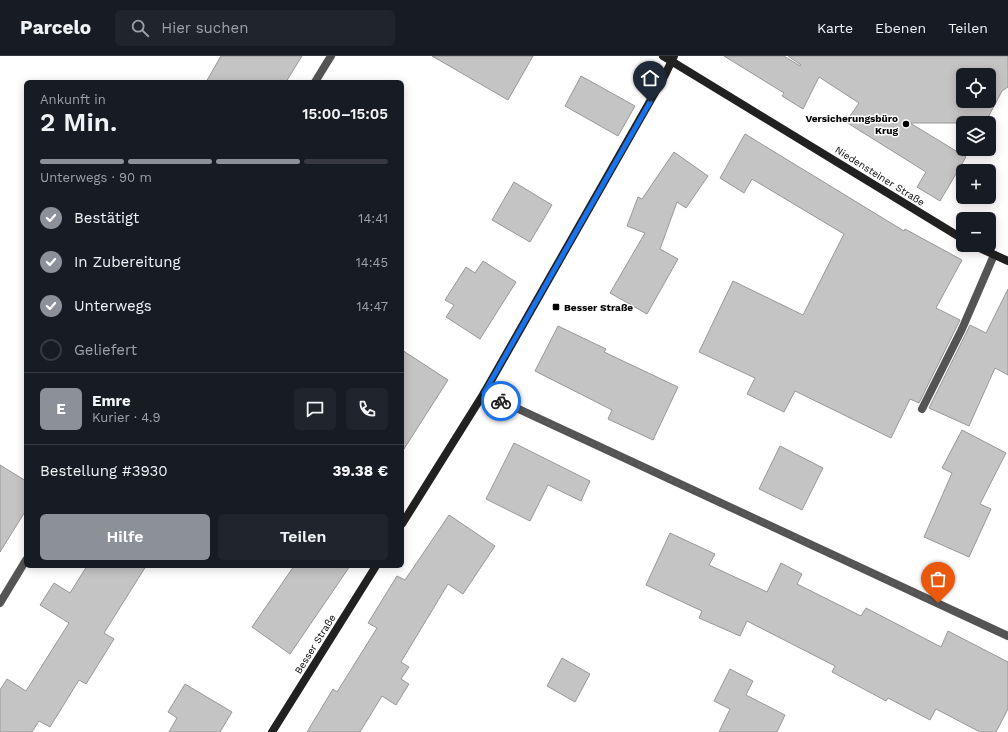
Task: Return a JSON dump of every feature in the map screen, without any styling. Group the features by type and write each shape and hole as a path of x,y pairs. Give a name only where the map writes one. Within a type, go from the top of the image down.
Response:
{"main road":[{"name":"Niedensteiner Straße","path":"663,56 673,58 956,235"},
{"path":"404,521 484,393 665,75 673,58"},
{"path":"986,252 1008,261"},
{"name":"Besser Straße","path":"272,732 375,568"}],"street":[{"path":"316,80 331,56"},
{"path":"922,409 962,328 994,256"},
{"path":"484,393 1008,636"},
{"path":"0,603 24,563"}],"building":[{"path":"221,56 302,56 287,80 207,80"},
{"path":"432,56 533,56 508,100"},
{"path":"724,56 784,56 800,66 801,65 788,56 1008,56 1008,87 1002,91 996,102 996,68 956,68 956,108 993,108 989,116 956,116 956,123 910,123 956,151 956,156 966,157 962,164 956,164 956,174 940,201 917,187 926,172 846,122 859,103 819,77 803,109 782,96 784,93"},
{"path":"581,76 635,106 618,136 565,106"},
{"path":"745,134 904,231 905,229 962,260 936,308 960,320 919,403 910,399 891,438 795,391 784,412 747,394 755,378 699,352 733,281 803,315 844,234 752,179 744,193 720,178"},
{"path":"674,152 708,176 686,208 677,202 660,249 678,259 647,314 610,293 645,233 627,226 638,197 642,199"},
{"path":"514,182 552,205 530,242 492,220"},
{"path":"483,261 516,282 480,339 446,317 454,305 445,300 466,267 475,273"},
{"path":"1008,289 1008,375 995,368 969,426 929,408 970,325 986,333"},
{"path":"558,326 606,349 604,352 678,387 653,440 608,419 612,410 535,371"},
{"path":"404,351 448,380 404,449"},
{"path":"962,430 1006,453 980,504 991,509 969,557 924,537 952,473 942,468"},
{"path":"514,443 590,481 581,501 548,485 530,521 486,499"},
{"path":"780,446 823,468 802,510 759,489"},
{"path":"0,465 24,480 24,513 0,552"},
{"path":"449,515 495,546 463,594 448,584 401,662 409,667 401,679 409,684 396,705 382,696 360,732 307,732 333,689 337,692 377,628 368,623 397,576 405,580"},
{"path":"670,533 715,554 709,565 767,592 781,563 802,574 797,584 861,616 866,608 941,647 948,631 1008,662 1008,709 996,732 980,732 936,709 930,720 888,698 886,701 832,672 835,666 747,621 740,636 699,618 702,611 646,585"},
{"path":"86,568 145,568 104,633 114,639 86,684 79,680 50,727 39,721 32,732 0,732 0,690 7,679 26,691 69,623 40,605 54,583 70,593"},
{"path":"293,568 349,568 290,654 252,627"},
{"path":"562,658 590,674 575,702 547,686"},
{"path":"730,669 753,681 746,695 785,715 777,732 719,732 730,709 714,701"},
{"path":"185,684 232,712 220,732 169,732 177,718 168,712"}],"way so far":[{"path":"501,401 938,603"}],"place":[{"name":"Versicherungsbüro Krug","path":"906,124"},
{"name":"Besser Straße","path":"556,307"}],"route":[{"path":"501,401 484,393 650,102"}]}
